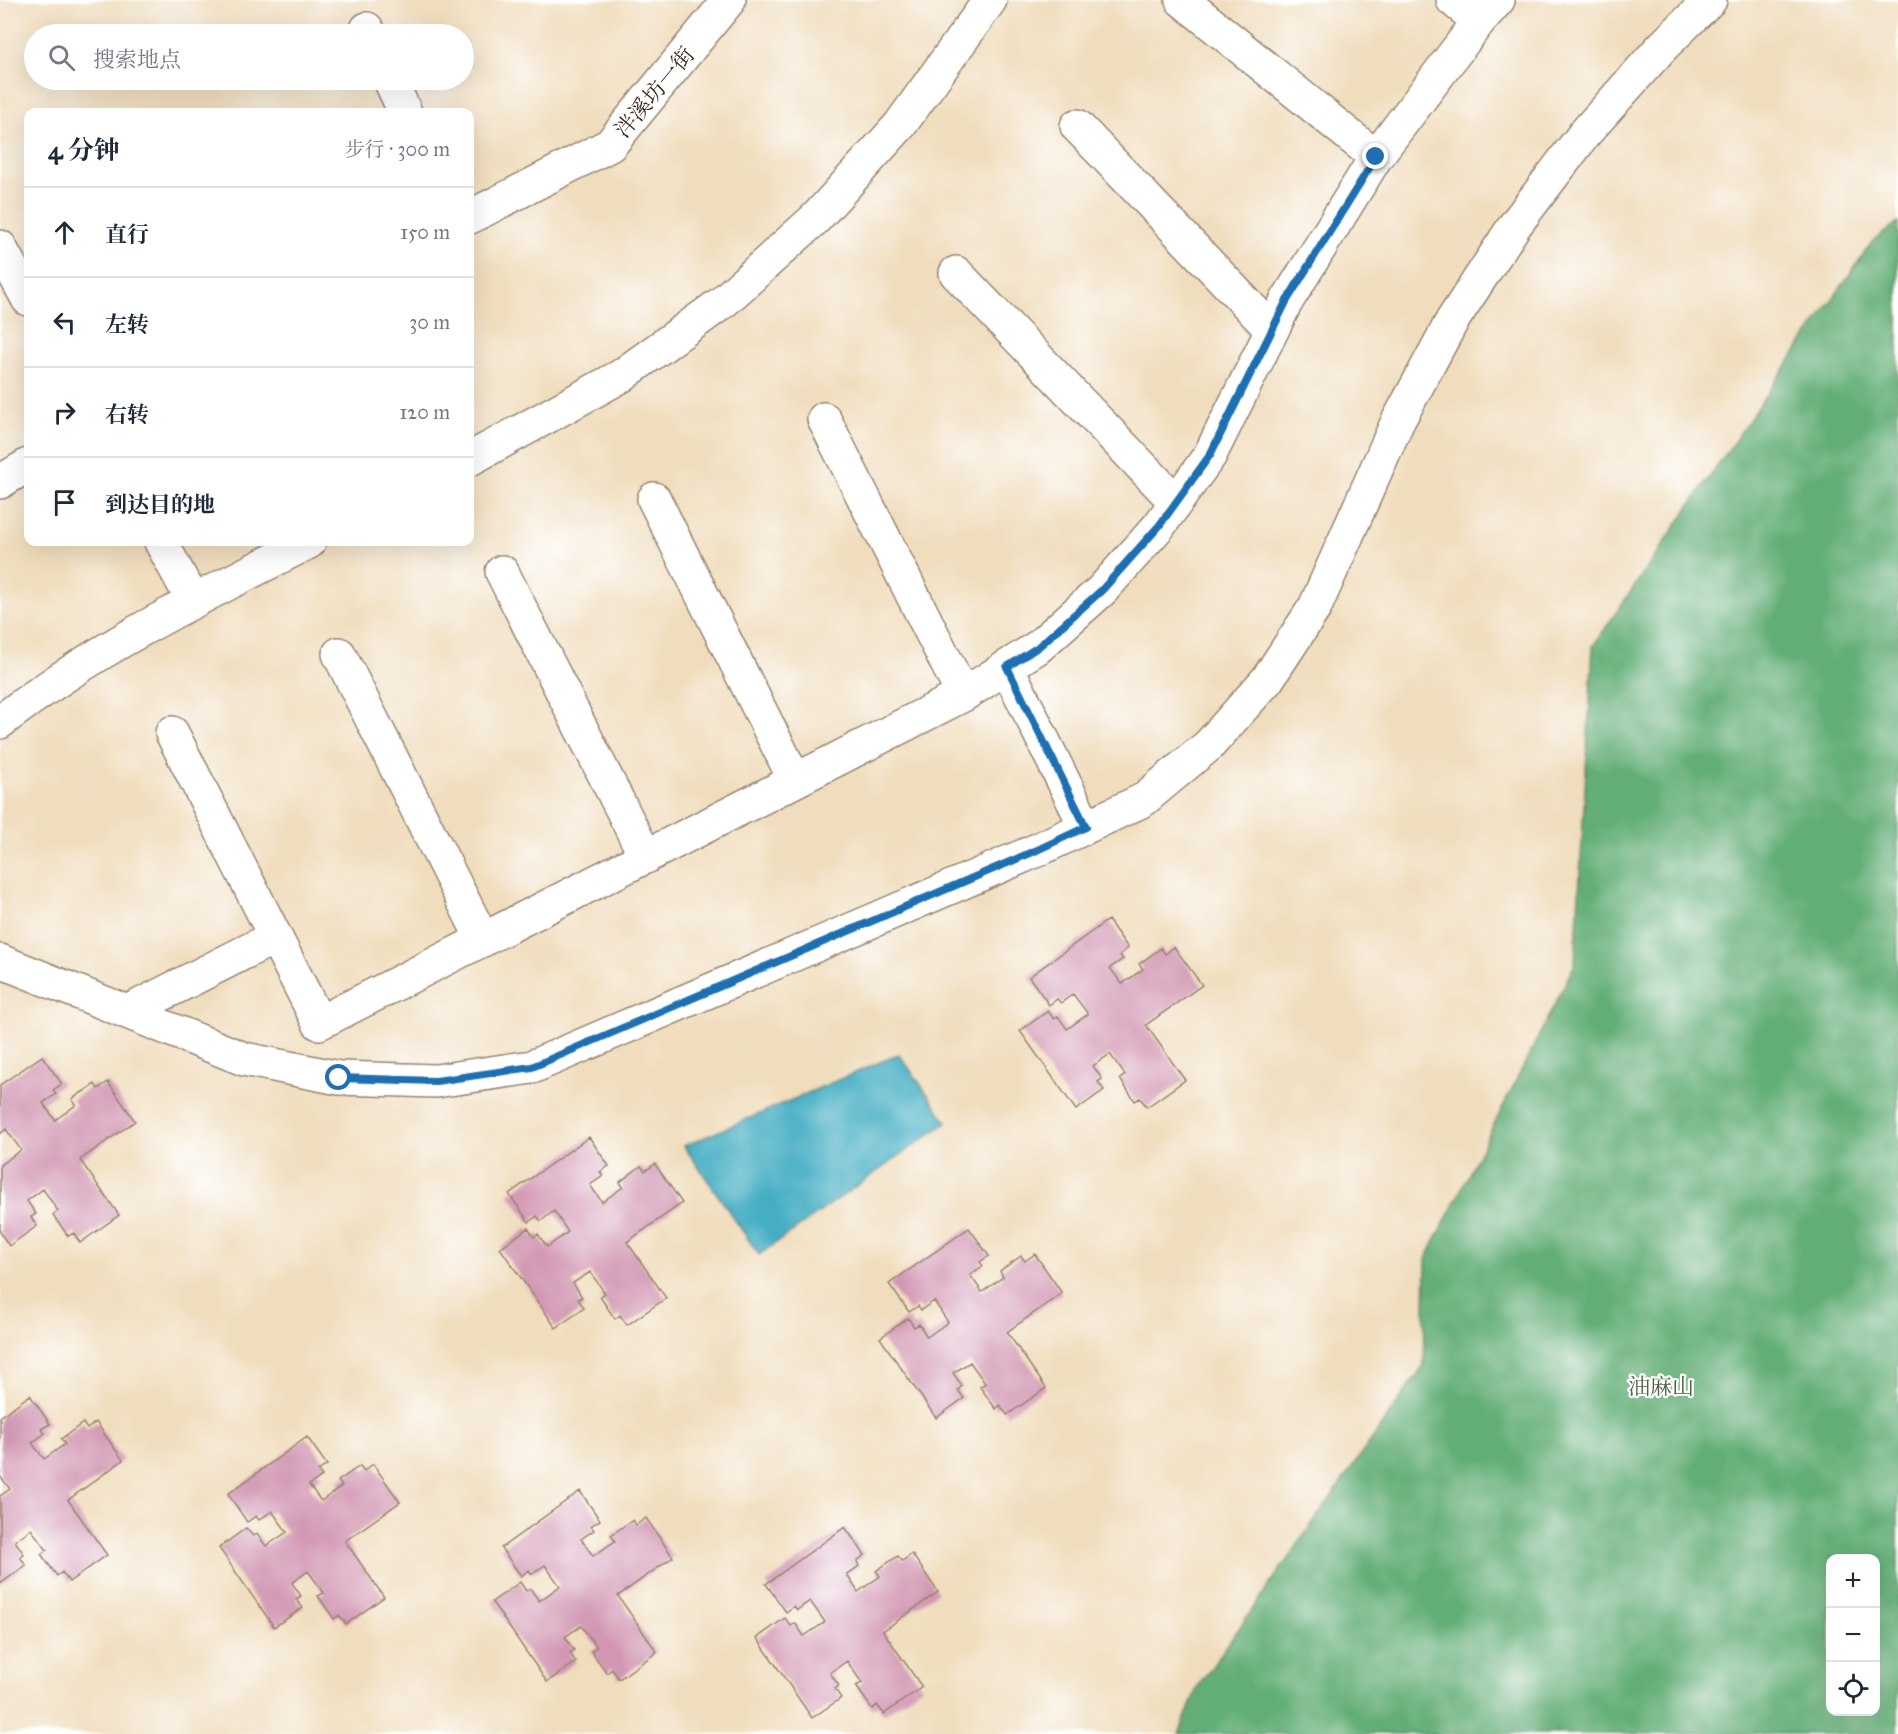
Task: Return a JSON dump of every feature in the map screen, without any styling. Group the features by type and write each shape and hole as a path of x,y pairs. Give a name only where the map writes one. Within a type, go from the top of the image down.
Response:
{"street":[{"name":"泮溪坊一街","path":"474,215 609,145 729,0"},
{"path":"474,457 621,376 723,302 816,218 900,125 990,0"},
{"path":"1182,0 1376,157"},
{"path":"172,734 319,1023 963,695 1038,647 1102,590 1159,526 1210,455 1286,302 1376,157 1488,10 1453,0"},
{"path":"0,961 244,1059 339,1078 436,1081 532,1067 1035,851 1143,800 1209,745 1267,680 1315,607 1397,423 1452,321 1502,244 1585,133 1662,47 1710,0"},
{"path":"395,90 403,108"},
{"path":"1077,126 1272,330"},
{"path":"0,247 24,292"},
{"path":"956,273 1176,502"},
{"path":"824,419 963,695"},
{"path":"0,482 24,467"},
{"path":"654,499 795,780"},
{"path":"163,546 193,601"},
{"path":"0,722 72,670 132,634 301,546"},
{"path":"502,572 646,857"},
{"path":"339,654 483,940"},
{"path":"1007,667 1086,827"},
{"path":"127,1012 275,937"}],"green space":[{"name":"油麻山","path":"1898,222 1898,1734 1179,1734 1197,1688 1424,1365 1426,1259 1575,964 1593,646 1872,242"}],"water":[{"path":"899,1054 947,1122 759,1255 684,1146"}],"building":[{"path":"1108,920 1128,948 1120,955 1123,959 1110,968 1122,984 1143,969 1139,964 1161,948 1165,954 1174,947 1202,985 1146,1025 1185,1080 1147,1107 1140,1098 1135,1101 1120,1079 1125,1075 1110,1054 1093,1066 1102,1079 1098,1082 1104,1090 1076,1110 1020,1031 1048,1011 1054,1019 1058,1016 1067,1029 1088,1014 1073,994 1061,1003 1057,999 1049,1005 1029,977"},
{"path":"42,1056 62,1084 53,1090 56,1094 43,1103 55,1120 76,1105 72,1099 95,1084 98,1089 108,1082 135,1121 80,1160 119,1215 80,1243 74,1233 68,1236 53,1215 58,1211 43,1189 27,1201 36,1214 31,1217 37,1226 9,1246 0,1232 0,1165 21,1150 6,1129 0,1134 0,1085"},
{"path":"589,1137 609,1166 600,1172 603,1176 590,1185 602,1202 623,1187 620,1182 641,1166 645,1171 655,1164 682,1203 627,1242 666,1298 627,1325 620,1315 615,1319 600,1297 605,1293 590,1272 573,1283 582,1297 578,1299 584,1308 556,1328 500,1248 528,1228 534,1237 538,1234 547,1247 568,1232 554,1211 541,1221 537,1216 529,1222 509,1194"},
{"path":"969,1228 989,1256 980,1262 983,1266 970,1275 982,1292 1003,1277 1000,1271 1021,1256 1025,1261 1035,1254 1062,1293 1007,1332 1046,1388 1007,1415 1000,1405 996,1409 980,1387 985,1383 970,1362 953,1373 962,1386 958,1390 964,1398 936,1418 880,1338 908,1318 914,1327 919,1324 927,1337 948,1322 934,1301 921,1310 918,1306 909,1312 889,1284"},
{"path":"30,1395 50,1424 41,1429 45,1433 32,1443 44,1459 65,1444 61,1439 83,1423 87,1429 96,1422 123,1460 68,1500 107,1555 69,1582 62,1572 57,1576 41,1554 47,1550 31,1529 15,1541 24,1554 20,1557 26,1565 0,1584 0,1496 10,1489 0,1476 0,1417"},
{"path":"307,1437 327,1465 318,1471 322,1476 309,1485 321,1501 342,1486 338,1481 360,1466 364,1471 373,1464 400,1502 345,1541 384,1597 346,1624 339,1615 334,1619 318,1596 324,1593 308,1571 292,1583 301,1596 296,1599 303,1608 274,1627 219,1548 246,1528 253,1536 257,1534 266,1546 287,1532 272,1511 259,1520 256,1516 247,1522 228,1494"},
{"path":"580,1491 600,1520 591,1526 594,1530 581,1539 593,1556 615,1541 611,1535 633,1520 636,1525 646,1518 673,1557 618,1596 657,1652 619,1679 612,1669 607,1673 591,1651 597,1647 581,1626 565,1637 574,1650 570,1653 576,1662 547,1682 492,1602 520,1582 526,1591 530,1588 539,1601 560,1586 545,1565 532,1574 529,1570 521,1576 501,1548"},
{"path":"845,1527 865,1555 857,1561 859,1566 847,1575 858,1592 880,1576 876,1571 898,1556 902,1561 912,1554 938,1592 883,1631 922,1687 884,1714 877,1705 872,1709 856,1686 862,1683 847,1661 830,1673 839,1686 835,1689 841,1698 812,1718 757,1638 785,1618 791,1626 795,1623 804,1636 825,1622 810,1601 797,1610 794,1606 786,1612 766,1584"}],"route":[{"path":"339,1078 436,1081 532,1067 1086,827 1007,667 1038,647 1102,590 1159,526 1210,455 1286,302 1376,157"}]}
